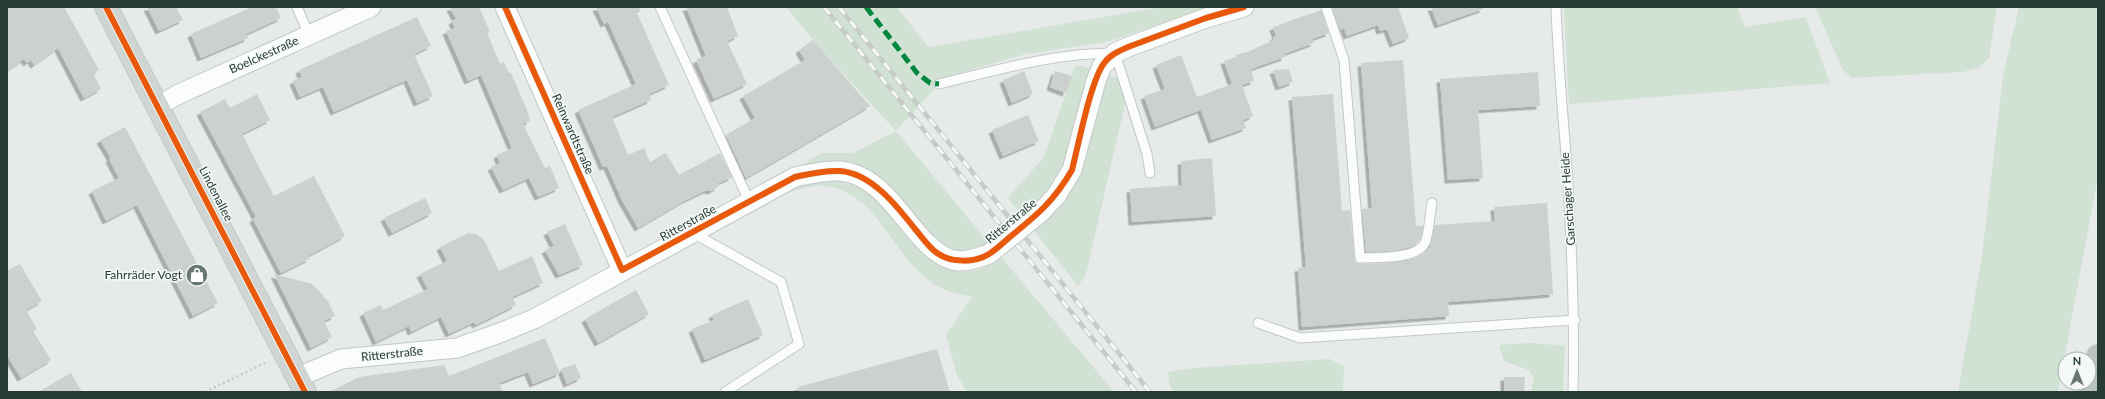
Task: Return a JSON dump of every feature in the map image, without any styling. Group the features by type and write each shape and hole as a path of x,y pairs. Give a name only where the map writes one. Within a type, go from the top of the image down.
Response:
{"highway":[{"path":"2091,392 2098,356"}],"main road":[{"name":"Lindenallee","path":"106,7 286,353 301,385"}],"street":[{"name":"Boelckestraße","path":"158,106 177,95 371,7"},
{"name":"Reinwardtstraße","path":"504,7 622,270"},
{"name":"Ritterstraße","path":"301,385 341,359 457,348 534,319 794,177 815,172 840,171 859,177 881,191 900,210 938,254 954,260 977,259 989,254 1041,212 1056,196 1072,170 1096,82 1105,61 1115,53 1206,18 1244,7"}],"lane":[{"path":"297,7 309,35"},
{"path":"660,7 749,201"},
{"path":"1326,7 1344,60 1360,258 1405,255 1417,252 1425,243 1432,203"},
{"name":"Garschager Heide","path":"1556,7 1557,60 1568,181 1575,320 1573,392"},
{"path":"940,84 1039,60 1083,53 1115,53 1147,154 1150,173"},
{"path":"693,233 781,282 799,344 725,392"},
{"path":"1258,323 1300,338 1575,320"}],"path":[{"path":"205,392 286,353"}],"green space":[{"path":"786,7 897,7 928,47 1163,7 1209,7 1107,42 1026,54 945,77 896,131 818,46"},
{"path":"1564,7 1737,7 1745,27 1806,17 1830,83 1569,104"},
{"path":"1815,7 1997,7 1989,58 1979,68 1962,72 1851,78 1842,68"},
{"path":"2019,7 2098,7 2098,176 2066,351 2057,351 2058,392 1958,392 1982,256 2003,76"},
{"path":"1075,66 1082,66 1130,82 1086,274 1078,286 1008,198 1044,157"},
{"path":"896,131 989,243 984,247 965,252 952,250 940,243 899,198 799,167 821,153 853,153"},
{"path":"830,180 855,186 872,196 891,214 917,245 931,258 946,268 962,272 980,269 1001,257 1114,392 967,392 957,375 946,335 972,297 948,291 927,279 904,255 873,213 847,192 831,187 817,186 804,188 777,196 802,184"},
{"path":"1532,343 1565,346 1563,392 1531,392 1534,378 1529,370 1504,361 1499,345"},
{"path":"1330,359 1344,367 1343,392 1174,392 1170,387 1168,372 1193,368"}],"building":[{"path":"7,7 64,7 99,70 93,73 101,89 84,98 58,48 34,65 31,60 27,63 24,59 7,71"},
{"path":"147,7 176,7 183,20 159,31"},
{"path":"252,7 276,7 281,18 246,34 248,38 201,58 191,34"},
{"path":"450,7 479,7 490,32 487,33 500,64 504,62 509,73 511,73 527,110 530,121 523,124 545,168 550,166 559,188 538,197 529,178 503,190 491,167 500,163 497,155 512,148 481,75 468,81 446,31 455,28 452,21 456,19"},
{"path":"596,7 644,7 636,11 669,85 649,94 651,100 612,117 628,155 644,148 650,162 666,153 679,175 720,153 732,177 719,183 718,187 711,191 707,190 684,201 638,228 622,200 607,166 603,167 578,110 636,84 608,22 604,24"},
{"path":"686,7 727,7 738,36 727,41 747,84 714,99 696,60 706,56"},
{"path":"1332,7 1398,7 1409,38 1393,44 1387,29 1380,31 1378,25 1347,36 1344,28 1340,30"},
{"path":"1431,7 1483,7 1483,9 1438,25"},
{"path":"1321,10 1329,33 1312,39 1314,43 1284,54 1285,57 1251,69 1254,81 1242,85 1253,116 1243,120 1246,128 1212,140 1201,110 1155,127 1144,96 1165,89 1156,65 1181,55 1197,97 1232,84 1224,61 1274,40 1273,37 1276,36 1273,27"},
{"path":"417,17 431,46 414,54 433,96 417,103 407,80 334,112 323,87 300,97 293,81 302,77 299,70"},
{"path":"813,40 870,106 746,178 726,135 755,118 743,96 805,60 799,50"},
{"path":"1403,60 1416,226 1423,226 1422,233 1420,240 1411,247 1395,251 1366,252 1362,209 1372,208 1361,63"},
{"path":"1289,69 1293,82 1279,87 1273,70"},
{"path":"1024,71 1033,94 1012,103 1003,80"},
{"path":"1055,71 1072,76 1066,93 1050,87"},
{"path":"1538,72 1540,106 1478,110 1483,178 1448,180 1440,79"},
{"path":"257,94 270,120 242,134 274,196 314,176 345,236 308,256 309,259 281,273 253,219 256,217 200,112 225,99 230,108"},
{"path":"1333,94 1342,211 1350,210 1355,262 1360,264 1386,263 1415,258 1423,254 1430,247 1435,225 1495,221 1494,207 1547,203 1553,294 1448,302 1449,316 1302,327 1298,268 1306,267 1292,97"},
{"path":"1028,115 1039,141 1003,156 992,130"},
{"path":"125,127 218,303 193,316 137,205 106,221 92,191 119,178 109,159 111,158 100,140"},
{"path":"1212,158 1216,216 1132,222 1130,189 1182,185 1181,161"},
{"path":"425,198 432,213 392,233 384,218"},
{"path":"565,224 583,265 559,275 545,250 554,246 547,232"},
{"path":"468,233 476,234 484,240 499,271 532,256 543,283 512,297 516,305 476,325 474,322 449,334 441,317 411,332 409,326 376,342 363,313 381,305 383,310 428,289 420,274 447,261 440,247"},
{"path":"20,264 42,301 26,310 37,329 33,331 51,360 21,378 7,355 7,271"},
{"path":"274,274 312,284 328,301 335,316 324,321 332,337 311,348"},
{"path":"636,290 649,314 598,343 585,319"},
{"path":"748,299 763,335 705,360 692,329 714,320 712,315"},
{"path":"545,338 560,373 533,384 528,372 499,383 503,392 329,392 359,377 444,365 449,376"},
{"path":"937,349 950,392 799,392 798,387"},
{"path":"575,364 581,378 567,384 561,369"},
{"path":"71,373 82,392 38,392"},
{"path":"1504,377 1525,377 1524,392 1504,392"}],"railway":[{"path":"824,7 1136,392"},
{"path":"839,7 1150,392"}],"marked path":[{"path":"866,7 917,73 930,83 939,84"}],"cycle path":[{"path":"106,7 305,392"},
{"path":"505,7 622,270 795,177 828,171 851,173 873,184 892,201 925,242 937,253 949,259 963,261 983,257 998,248 1037,214 1052,199 1072,170 1090,97 1100,70 1109,57 1128,47 1206,18 1244,7"}],"place":[{"name":"Fahrräder Vogt","path":"197,275"}]}
